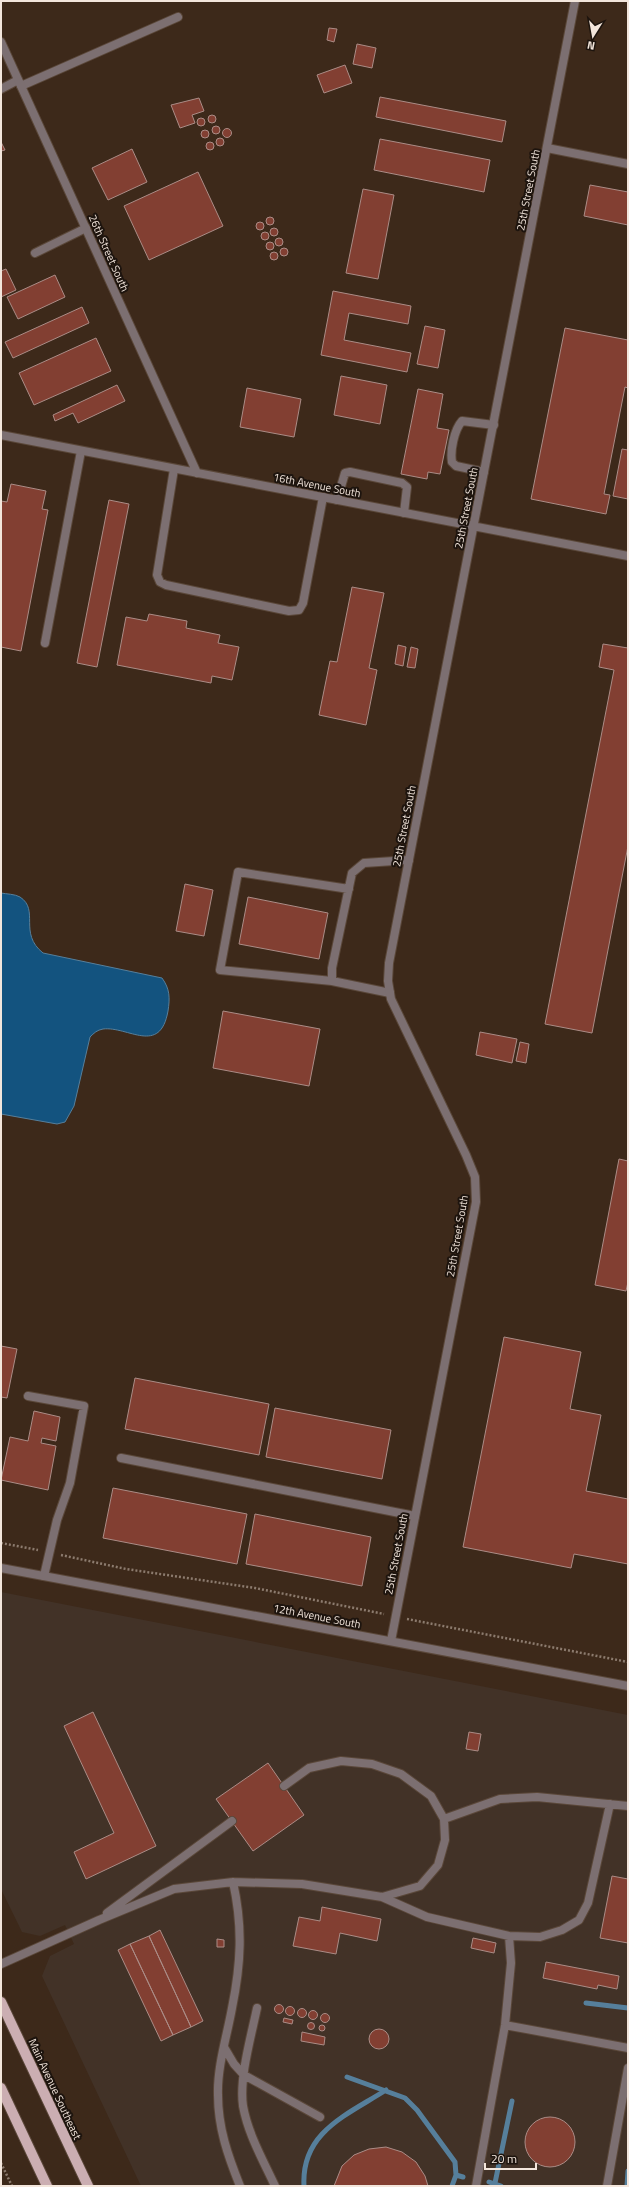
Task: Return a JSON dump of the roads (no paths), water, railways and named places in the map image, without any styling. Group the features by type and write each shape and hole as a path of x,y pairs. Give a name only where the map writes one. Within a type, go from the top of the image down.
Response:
{"main road":[{"name":"Main Avenue Southeast","path":"1,2002 88,2186"},
{"path":"1,2088 47,2186"}],"street":[{"name":"25th Street South","path":"391,1641 476,1202 475,1177 390,993 389,963 575,1"},
{"path":"1,89 20,83 178,17"},
{"name":"26th Street South","path":"1,42 198,473"},
{"path":"547,148 628,164"},
{"path":"35,253 86,228"},
{"path":"484,472 456,466 452,462 451,456 457,426 462,421 494,425"},
{"name":"16th Avenue South","path":"1,435 628,556"},
{"path":"45,644 81,451"},
{"path":"174,469 156,575 160,582 166,585 289,611 299,610 303,603 322,497"},
{"path":"337,500 342,478 345,473 350,472 402,483 407,487 408,492 404,513"},
{"path":"332,981 332,968 352,872 364,863 409,860"},
{"path":"349,889 238,872 220,970 332,981 390,993"},
{"path":"28,1396 84,1406 70,1483 57,1520 44,1576"},
{"path":"121,1458 415,1516"},
{"name":"12th Avenue South","path":"1,1568 628,1686"},
{"path":"284,1786 309,1768 341,1761 372,1764 401,1774 431,1796 444,1819 445,1840 438,1865 420,1886 382,1897"},
{"path":"444,1819 500,1799 537,1797 628,1806"},
{"path":"1,1964 99,1920 174,1889 233,1882 302,1884 382,1897 427,1917 509,1936 540,1937 562,1930 579,1920 588,1903 610,1804"},
{"path":"99,1920 160,1873 232,1821"},
{"path":"233,1882 240,1912 241,1944 233,2006 224,2047 218,2094 220,2124 228,2155 240,2186"},
{"path":"476,2186 505,2025 511,1963 509,1936"},
{"path":"257,2008 244,2075 243,2104 250,2132 275,2186"},
{"path":"505,2025 628,2048"},
{"path":"224,2047 234,2064 244,2075 320,2117"},
{"path":"607,2186 628,2068"}],"water":[{"path":"1,893 18,896 26,902 29,908 32,938 43,953 162,978 168,990 168,1011 164,1025 158,1032 151,1036 142,1036 113,1029 103,1029 97,1031 90,1037 74,1106 65,1122 57,1124 1,1114"}],"waterway":[{"path":"586,2003 628,2008"},
{"path":"347,2077 405,2098 417,2110 455,2162 456,2175 452,2186"},
{"path":"304,2186 305,2167 310,2152 318,2138 342,2117 386,2090"},
{"path":"495,2183 512,2101"},
{"path":"627,2186 628,2171"},
{"path":"456,2175 463,2177"},
{"path":"489,2182 501,2186"}]}
